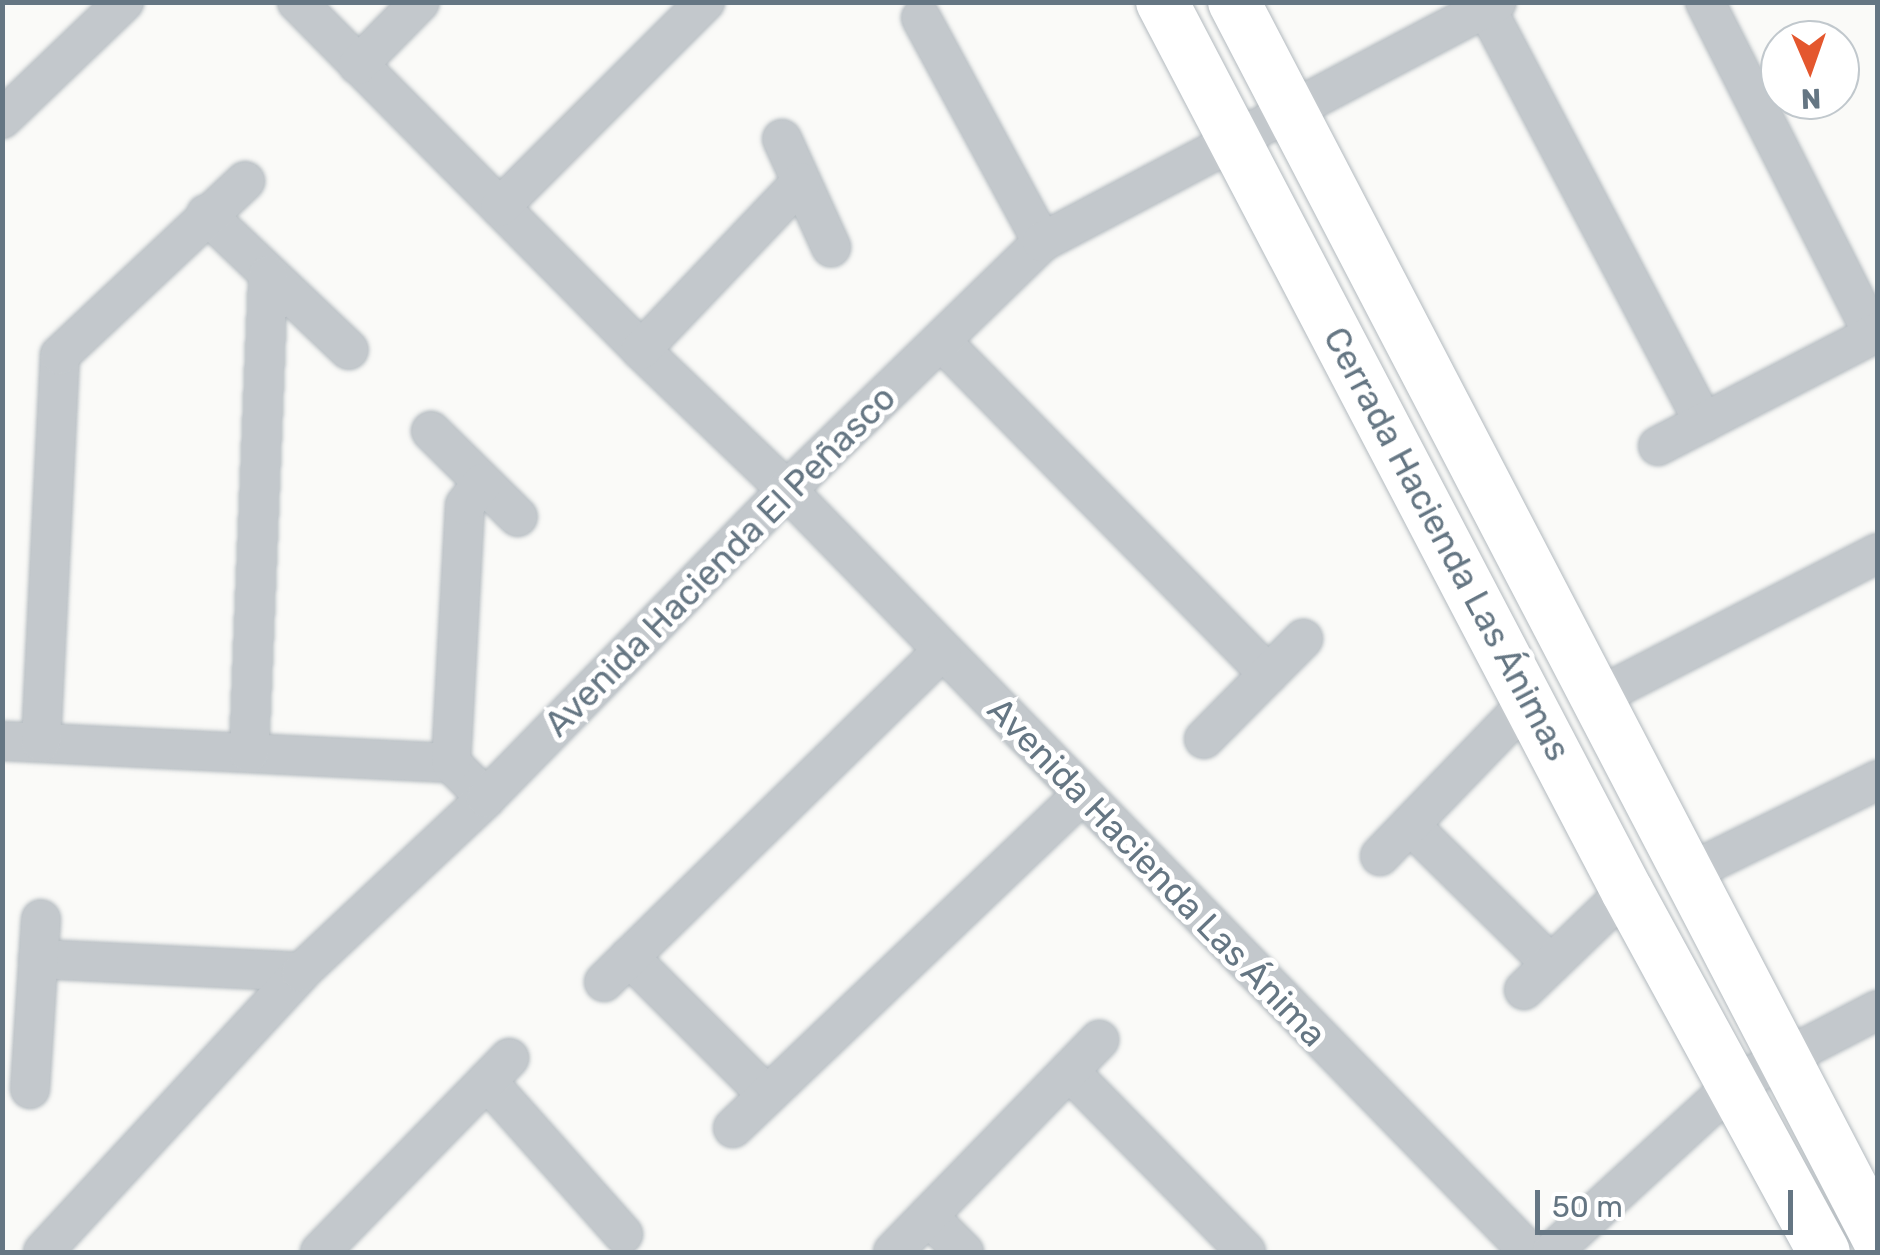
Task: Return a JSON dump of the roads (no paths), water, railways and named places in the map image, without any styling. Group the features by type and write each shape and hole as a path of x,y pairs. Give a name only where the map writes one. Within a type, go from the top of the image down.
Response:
{"street":[{"path":"2,118 124,2"},
{"name":"Avenida Hacienda Las Ánima","path":"296,2 640,350 787,490 1080,796 1529,1252"},
{"path":"358,65 420,2"},
{"path":"500,207 704,2"},
{"name":"Cerrada Hacienda Las Ánimas","path":"1162,2 1627,891 1824,1252"},
{"name":"Cerrada Hacienda Las Ánimas","path":"1234,2 1780,1058 1878,1238"},
{"path":"1658,446 1875,333 1705,2"},
{"path":"1488,5 1704,423"},
{"name":"Avenida Hacienda El Peñasco","path":"43,1252 301,972 486,798 787,490 1042,242 1290,114 1488,5"},
{"path":"921,18 1042,242"},
{"path":"782,139 831,247"},
{"path":"41,742 60,355 245,181"},
{"path":"640,350 801,182"},
{"path":"206,214 349,350"},
{"path":"249,754 268,275"},
{"path":"941,340 1268,674"},
{"path":"430,431 518,517"},
{"path":"452,764 464,505 482,483"},
{"path":"1594,699 1878,553"},
{"path":"1204,740 1303,640"},
{"path":"767,1095 616,969 942,651"},
{"path":"1380,856 1529,701"},
{"path":"2,741 452,764 486,798"},
{"path":"1686,874 1878,780"},
{"path":"733,1128 1080,796"},
{"path":"1410,826 1537,977 1627,891"},
{"path":"30,1088 40,919"},
{"path":"38,958 301,972"},
{"path":"1552,1252 1735,1084 1878,1010"},
{"path":"893,1252 1099,1040"},
{"path":"320,1252 498,1070 625,1232"},
{"path":"1069,1070 1246,1252"},
{"path":"928,1216 964,1252"}]}
